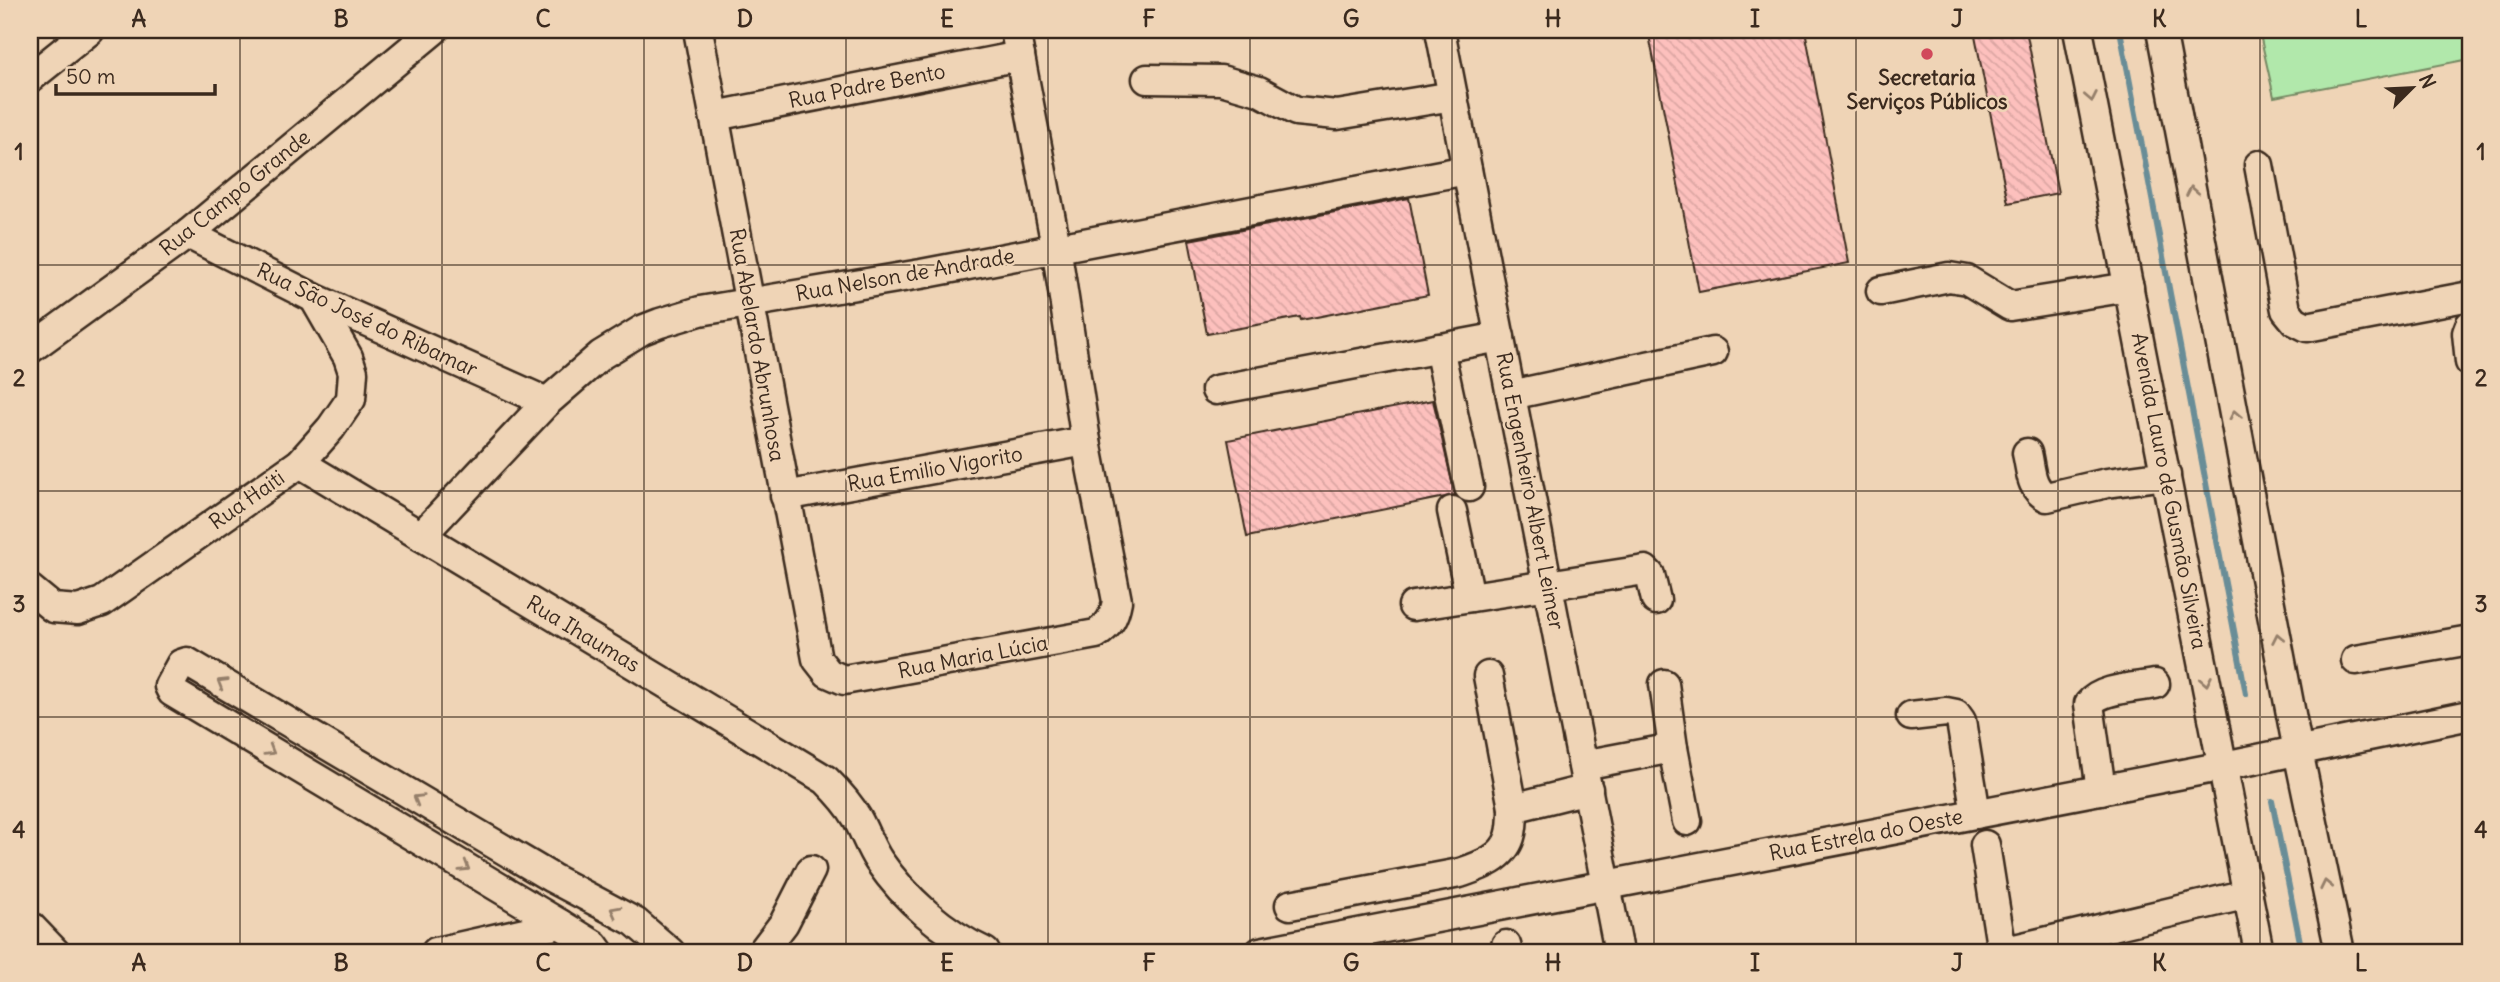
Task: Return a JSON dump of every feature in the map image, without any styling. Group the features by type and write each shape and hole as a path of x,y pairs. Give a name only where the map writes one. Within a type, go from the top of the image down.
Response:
{"street":[{"path":"30,78 90,30"},
{"name":"Rua Campo Grande","path":"30,349 188,234 434,30"},
{"name":"Rua Abelardo Abrunhosa","path":"698,30 817,659"},
{"name":"Rua Engenheiro Albert Leimer","path":"1440,30 1619,952"},
{"name":"Avenida Lauro de Gusmão Silveira","path":"2078,30 2259,952"},
{"path":"2161,30 2298,751 2340,952"},
{"path":"1018,43 1056,246 1086,441"},
{"name":"Rua Padre Bento","path":"715,116 1018,43"},
{"path":"1147,79 1221,80 1259,91 1296,111 1337,115 1453,96"},
{"path":"2259,166 2286,310 2295,321 2307,327 2470,296"},
{"name":"Rua Nelson de Andrade","path":"421,536 547,402 601,355 642,330 679,317 921,274 1056,246 1467,170"},
{"name":"Rua São José do Ribamar","path":"188,234 314,298 547,402"},
{"path":"1881,291 1949,277 1967,280 2010,306 2129,286"},
{"name":"Rua Haiti","path":"30,589 52,608 78,610 102,602 300,463 331,428 351,399 354,383 348,357 314,298"},
{"path":"2470,326 2467,333 2470,362"},
{"path":"1216,390 1500,337"},
{"path":"1439,348 1469,487"},
{"path":"1511,395 1713,352"},
{"name":"Rua Emilio Vigorito","path":"785,496 1086,441"},
{"name":"Rua Maria Lúcia","path":"817,659 828,673 844,680 1096,634 1112,621 1117,601 1086,441"},
{"path":"2027,453 2034,485 2039,494 2047,497 2107,483 2166,475"},
{"name":"Rua Ihaumas","path":"300,463 813,772 834,787 856,816 879,860 909,897 938,923 971,946 985,952"},
{"path":"1452,511 1470,597"},
{"path":"1413,606 1645,570 1650,575 1656,600"},
{"path":"2356,660 2470,640"},
{"path":"599,952 594,945 560,924 172,692 169,686 181,664 187,662 552,878 635,922 670,952"},
{"path":"1290,905 1460,873 1497,856 1510,837 1513,808 1488,676"},
{"path":"1664,684 1687,821"},
{"path":"2101,790 2089,704 2103,694 2155,684"},
{"path":"1911,716 1946,712 1956,714 1961,721 1976,814"},
{"name":"Rua Estrela do Oeste","path":"1265,952 2224,766 2470,715"},
{"path":"1513,808 1585,777 1673,748"},
{"path":"1985,845 2002,952 2248,894"},
{"path":"762,952 784,923 811,870"},
{"path":"436,952 560,924"},
{"path":"30,926 55,952"}],"green space":[{"path":"2259,30 2470,30 2470,59 2274,97"}],"building":[{"path":"1648,30 1805,30 1849,263 1699,292"},
{"path":"1974,30 2026,30 2058,193 2008,203"},
{"path":"1409,198 1428,295 1301,320 1300,317 1207,334 1189,240"},
{"path":"1433,400 1455,495 1247,537 1228,440"}],"waterway":[{"path":"2120,30 2246,694"},
{"path":"2272,801 2302,952"}],"place":[{"name":"Secretaria Serviços Públicos","path":"1927,54"}]}
